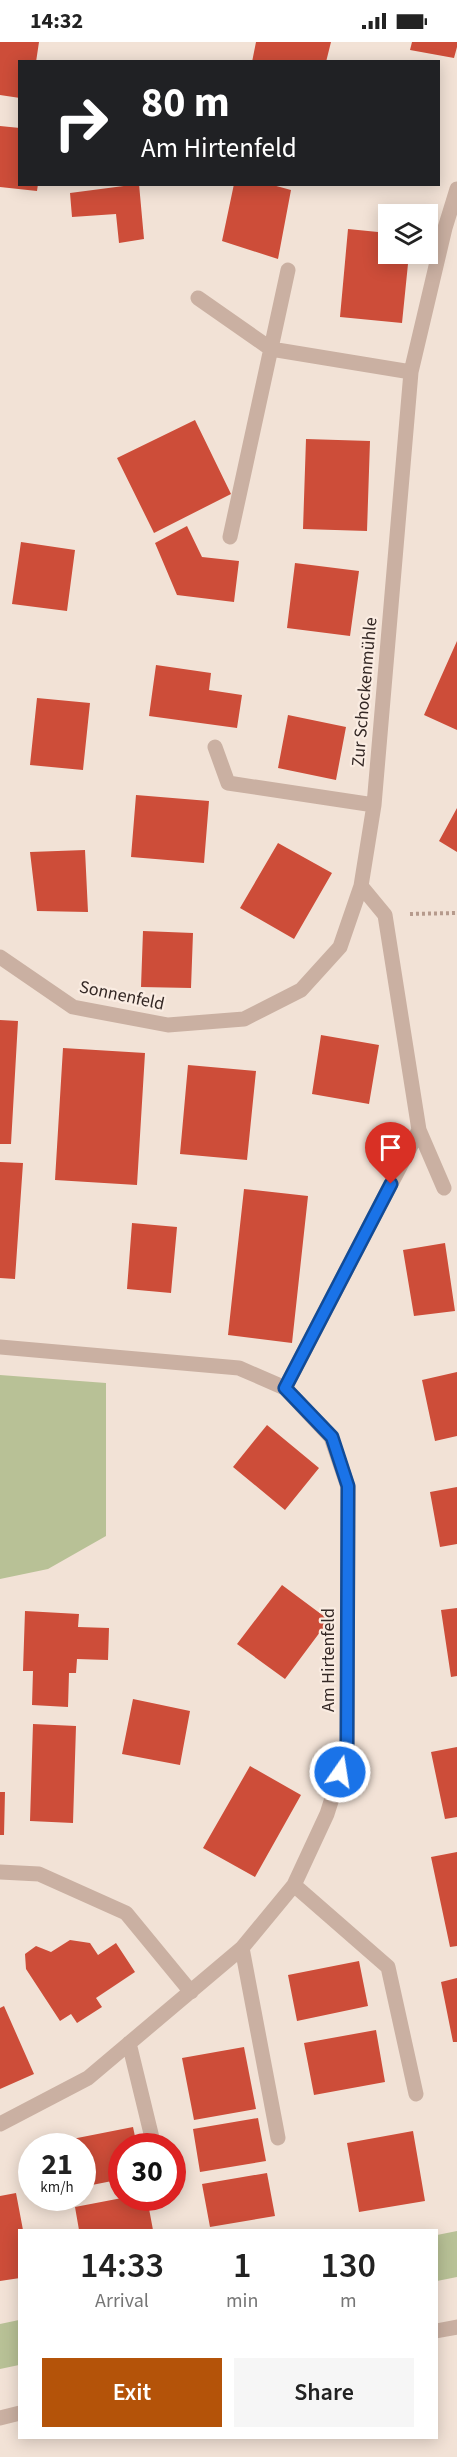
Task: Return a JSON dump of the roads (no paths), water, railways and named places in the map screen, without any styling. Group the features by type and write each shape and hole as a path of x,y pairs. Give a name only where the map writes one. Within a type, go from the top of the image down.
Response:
{"street":[{"name":"Zur Schockenmühle","path":"362,886 374,805 411,372 445,228 457,189"},
{"path":"230,537 288,270"},
{"path":"198,298 271,349 411,372"},
{"path":"215,747 228,783 374,805"},
{"path":"362,886 385,915 420,1130 444,1188"},
{"name":"Sonnenfeld","path":"0,957 73,1007 168,1025 244,1019 301,990 340,947 362,886"},
{"path":"285,1388 420,1130"},
{"name":"Am Hirtenfeld","path":"0,1347 239,1368 285,1388 332,1437 348,1486 347,1751 327,1814 294,1885 242,1948 88,2078 0,2124"},
{"path":"0,1872 39,1874 126,1913 191,1992"},
{"path":"294,1885 387,1967 416,2094"},
{"path":"242,1948 278,2138"},
{"path":"129,2043 151,2133"},
{"path":"438,2331 457,2328"},
{"path":"0,2418 18,2414"}]}
